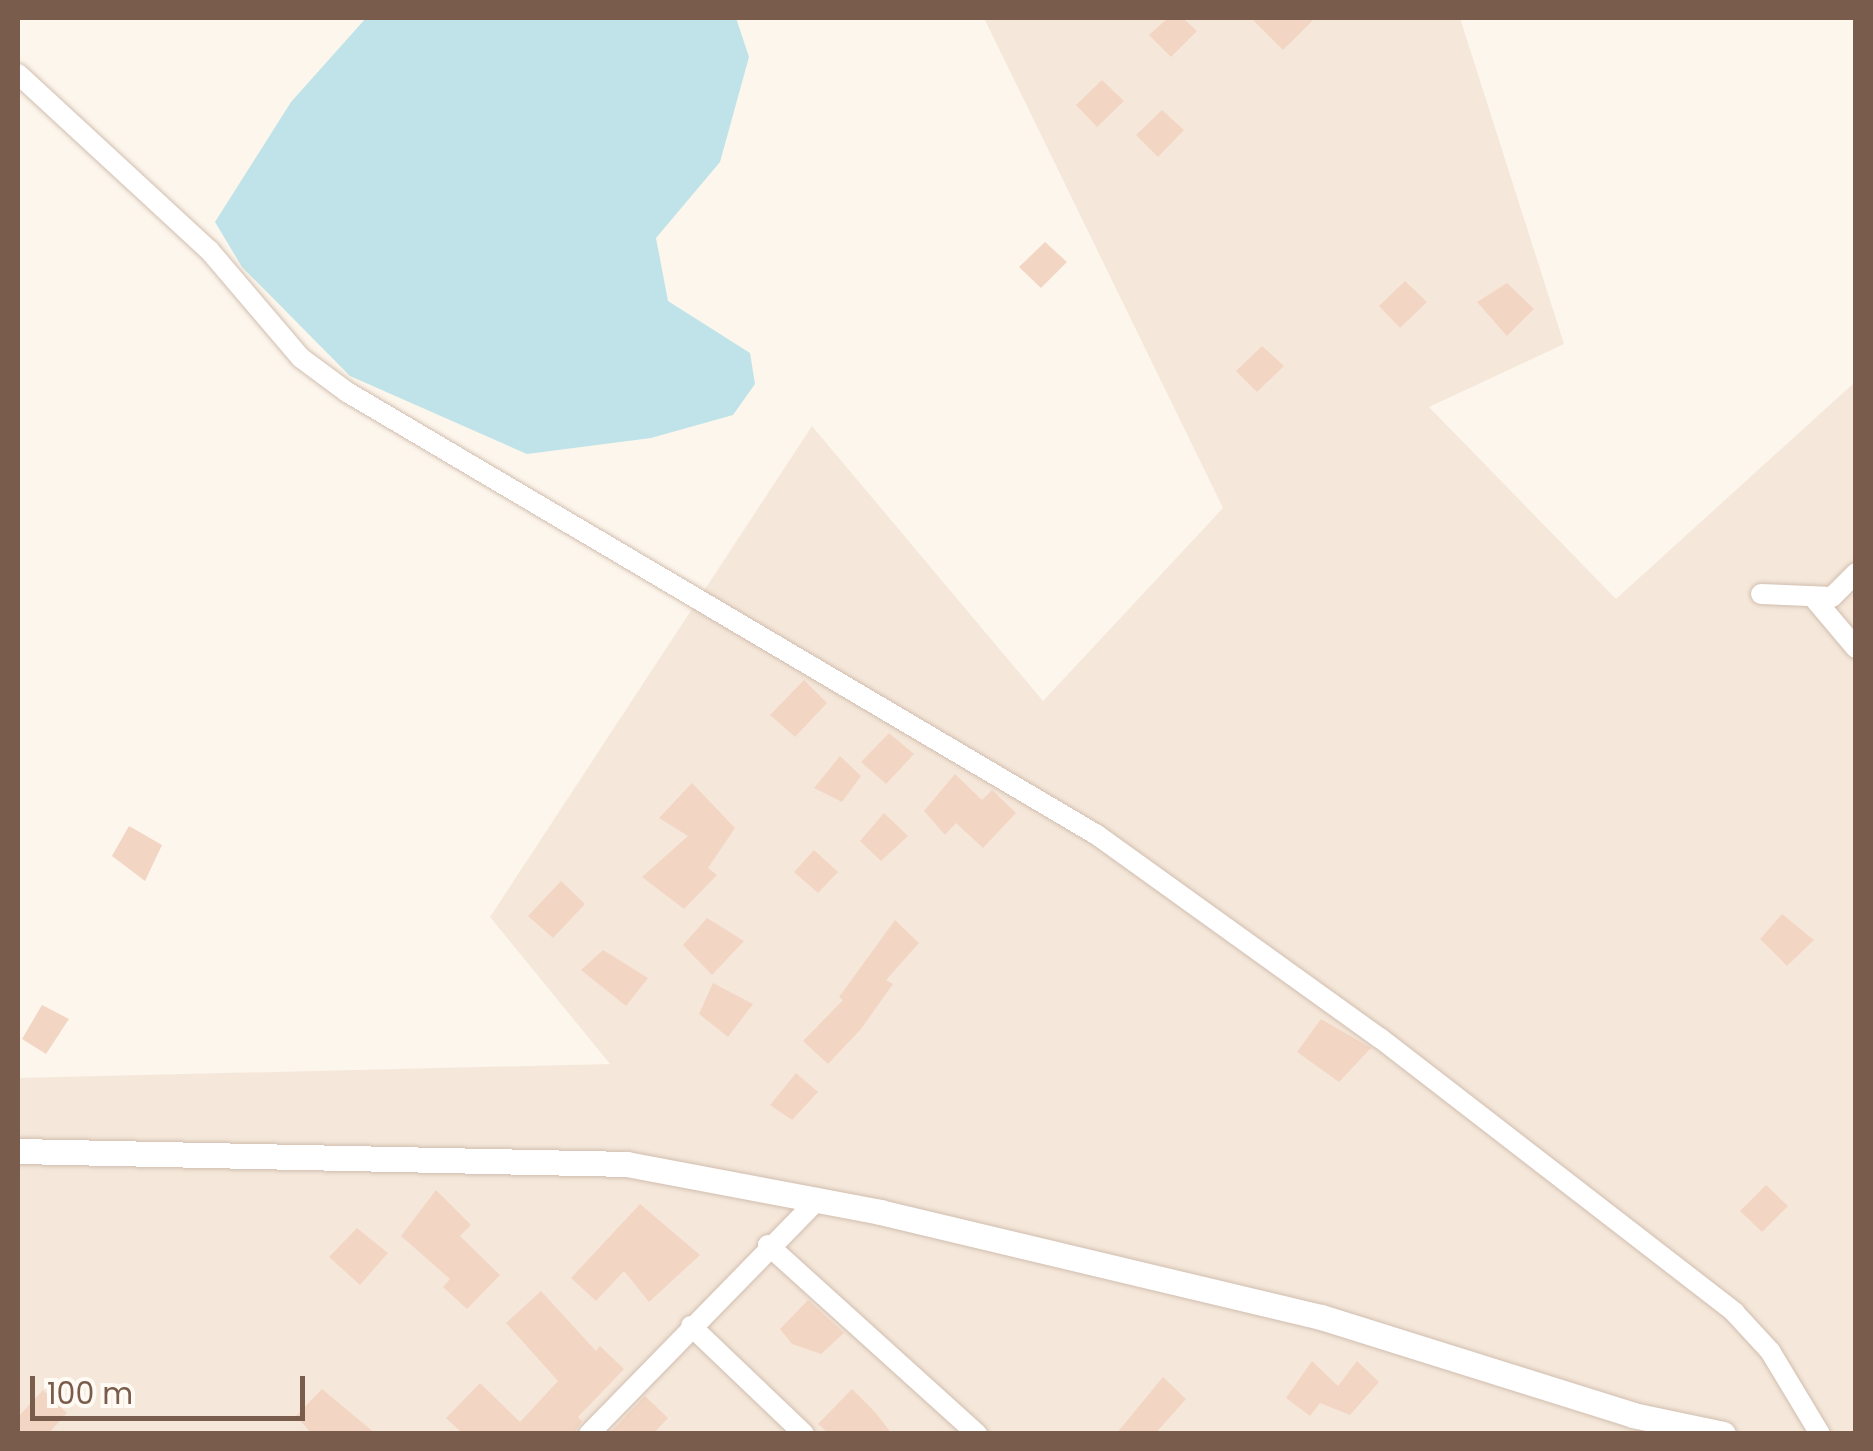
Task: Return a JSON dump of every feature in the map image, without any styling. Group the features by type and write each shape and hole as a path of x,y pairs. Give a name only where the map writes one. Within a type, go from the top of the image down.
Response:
{"street":[{"path":"18,74 209,250 317,369 1097,834 1380,1038 1734,1312 1770,1351 1820,1434"},
{"path":"1761,594 1832,598 1856,572"},
{"path":"1812,596 1856,648"},
{"path":"18,1151 627,1164 817,1200 1322,1317 1627,1424 1723,1434"},
{"path":"589,1434 768,1245 817,1200"},
{"path":"768,1245 977,1434"},
{"path":"691,1326 804,1434"}],"shaded area":[{"path":"984,18 1460,18 1564,344 1429,407 1616,599 1855,382 1855,1433 18,1433 18,1078 610,1064 490,917 812,426 1043,701 1223,508"}],"water":[{"path":"366,18 736,18 749,57 720,162 656,238 668,301 750,353 755,384 733,415 651,438 527,454 350,376 242,267 215,222 291,102"}],"building":[{"path":"1168,18 1183,18 1197,31 1171,57 1149,35"},
{"path":"1251,18 1315,18 1283,50"},
{"path":"1102,80 1124,101 1097,127 1076,105"},
{"path":"1162,110 1184,130 1158,157 1136,135"},
{"path":"1045,242 1067,262 1041,288 1019,267"},
{"path":"1405,281 1427,302 1400,328 1379,306"},
{"path":"1507,283 1534,309 1507,336 1477,302"},
{"path":"1262,346 1284,366 1257,392 1236,371"},
{"path":"804,680 827,703 795,737 770,715"},
{"path":"889,733 914,754 886,784 861,762"},
{"path":"840,756 861,776 842,802 814,788"},
{"path":"955,774 982,800 992,790 1016,813 983,848 956,823 945,835 924,811"},
{"path":"692,783 735,828 708,868 717,875 684,909 642,877 688,836 659,818"},
{"path":"884,813 908,836 881,861 860,841"},
{"path":"129,826 162,845 145,881 112,856"},
{"path":"814,850 838,872 818,893 794,872"},
{"path":"561,881 585,904 553,938 528,916"},
{"path":"1782,914 1814,940 1787,966 1760,939"},
{"path":"707,918 744,941 712,975 683,945"},
{"path":"895,920 919,943 886,980 893,984 861,1029 828,1064 803,1041 843,1000 839,997"},
{"path":"603,950 648,978 626,1006 581,970"},
{"path":"713,983 753,1004 728,1037 699,1014"},
{"path":"42,1005 69,1019 46,1054 22,1039"},
{"path":"1321,1019 1371,1048 1339,1082 1297,1052"},
{"path":"796,1073 818,1092 792,1120 770,1105"},
{"path":"1766,1185 1788,1206 1762,1232 1740,1211"},
{"path":"436,1190 471,1225 460,1236 500,1275 467,1309 443,1287 450,1279 401,1236"},
{"path":"640,1204 700,1255 649,1302 624,1271 596,1301 571,1278"},
{"path":"357,1228 388,1253 360,1285 329,1257"},
{"path":"541,1291 596,1351 600,1346 624,1369 578,1417 582,1421 574,1434 463,1434 446,1418 480,1383 520,1422 558,1381 506,1323"},
{"path":"808,1300 844,1333 821,1354 792,1344 780,1329"},
{"path":"1312,1361 1338,1386 1357,1361 1379,1382 1350,1415 1320,1403 1310,1416 1286,1398"},
{"path":"1163,1377 1186,1399 1155,1434 1116,1434"},
{"path":"322,1389 376,1434 312,1434 296,1416"},
{"path":"852,1389 892,1434 829,1434 818,1424"},
{"path":"43,1390 67,1413 48,1434 18,1434 18,1417"},
{"path":"645,1396 668,1418 653,1434 609,1434"}]}
